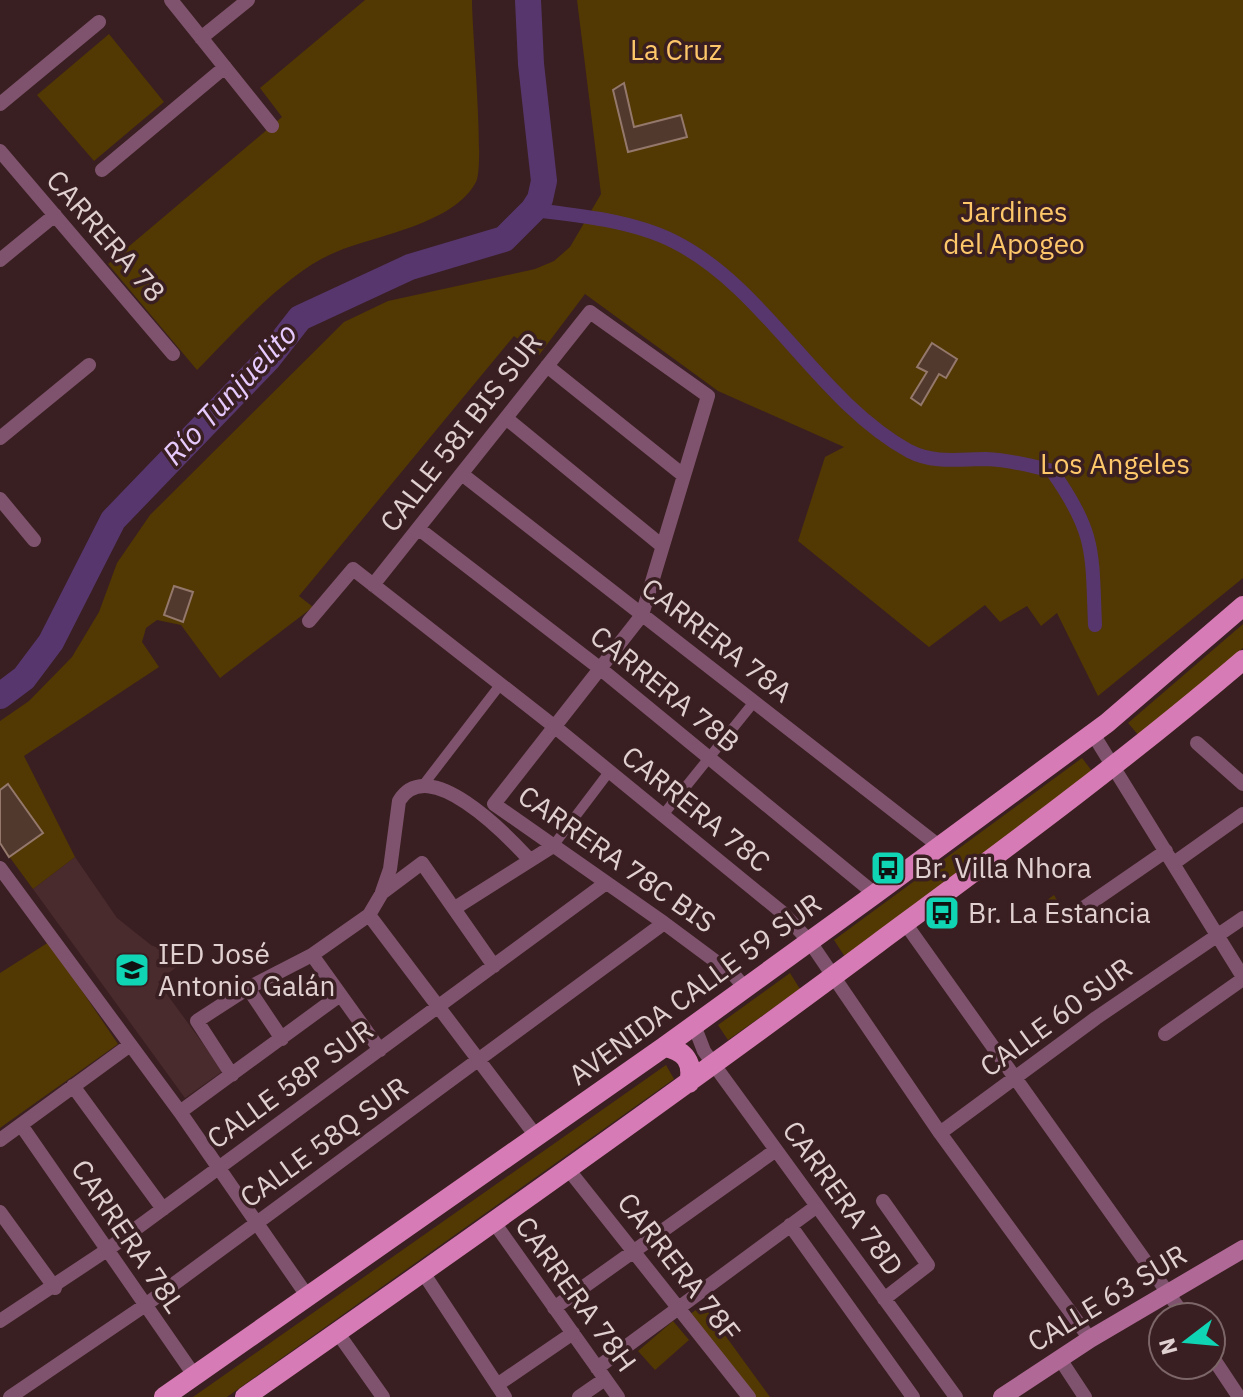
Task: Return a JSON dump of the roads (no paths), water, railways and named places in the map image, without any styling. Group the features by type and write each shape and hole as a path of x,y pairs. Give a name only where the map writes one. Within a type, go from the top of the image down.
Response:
{"main road":[{"name":"AVENIDA CALLE 59 SUR","path":"164,1397 810,942 1093,734 1243,606"},
{"path":"245,1397 714,1065 1114,768 1243,660"},
{"path":"664,1047 683,1054 689,1062 689,1083"},
{"name":"CALLE 63 SUR","path":"1002,1397 1090,1339 1243,1249"}],"street":[{"path":"171,0 272,126"},
{"path":"201,38 248,0"},
{"path":"0,104 99,22"},
{"path":"102,170 225,67"},
{"name":"CARRERA 78","path":"0,151 173,354"},
{"path":"0,260 55,215"},
{"name":"CALLE 58I BIS SUR","path":"373,585 590,312 708,396 683,475"},
{"path":"0,438 89,365"},
{"path":"547,366 683,475 642,615 555,727"},
{"path":"507,419 661,545"},
{"name":"CARRERA 78A","path":"463,475 939,846"},
{"path":"0,499 34,540"},
{"name":"CARRERA 78B","path":"419,529 602,670 875,894"},
{"name":"CARRERA 78C","path":"309,621 353,569 555,727 784,914 810,942 940,1133 1090,1339"},
{"path":"232,1075 197,1021 248,988 312,955 369,915 382,893 390,869 399,801 405,792 424,784 500,685"},
{"path":"663,815 754,702"},
{"name":"CARRERA 78C BIS","path":"555,727 494,804 508,825 553,846 664,923 734,975 745,988"},
{"path":"1093,734 1243,978 1165,1034"},
{"path":"1197,743 1243,784"},
{"path":"455,908 553,846 609,772"},
{"path":"424,784 439,786 508,825 529,859"},
{"path":"1079,911 1243,814"},
{"path":"382,893 422,863 494,966"},
{"path":"0,868 180,1112 308,1297"},
{"name":"CALLE 58P SUR","path":"0,1321 55,1288 220,1169 606,883"},
{"path":"369,915 536,1136"},
{"name":"CALLE 60 SUR","path":"940,1133 1096,1018 1243,918"},
{"name":"CALLE 58Q SUR","path":"10,1397 144,1306 664,923"},
{"path":"905,923 1174,1301"},
{"path":"312,955 380,1050"},
{"path":"248,988 282,1039"},
{"path":"180,1112 340,995"},
{"name":"CARRERA 78D","path":"694,1025 714,1065 956,1397"},
{"path":"0,1140 130,1045"},
{"path":"73,1086 163,1209"},
{"name":"CARRERA 78L","path":"21,1125 194,1375"},
{"path":"554,1308 776,1150"},
{"name":"CARRERA 78F","path":"568,1169 749,1397"},
{"path":"883,1201 928,1265 884,1299"},
{"path":"579,1397 678,1308 817,1206"},
{"path":"0,1212 55,1288"},
{"name":"CARRERA 78H","path":"493,1221 618,1397"},
{"path":"790,1225 913,1397"},
{"path":"422,1271 501,1391 573,1333"},
{"path":"337,1332 383,1397"},
{"path":"1060,1359 1085,1397"},
{"path":"1227,1379 1239,1397"}],"waterway":[{"name":"Río Tunjuelito","path":"0,696 24,678 51,642 113,520 268,359 300,318 410,267 504,239 533,210 540,199 544,181 531,64 528,0"},
{"path":"533,210 606,220 642,229 675,242 708,262 765,315 847,403 876,429 909,451 937,459 995,460 1052,471 1077,511 1089,544 1095,625"}],"place":[{"name":"Br. Villa Nhora","path":"888,868"},
{"name":"Br. La Estancia","path":"942,913"},
{"name":"IED José Antonio Galán","path":"132,970"}],"park label":[{"name":"La Cruz","path":"676,50"},
{"name":"Jardines del Apogeo","path":"1014,228"},
{"name":"Los Angeles","path":"1115,464"}]}
